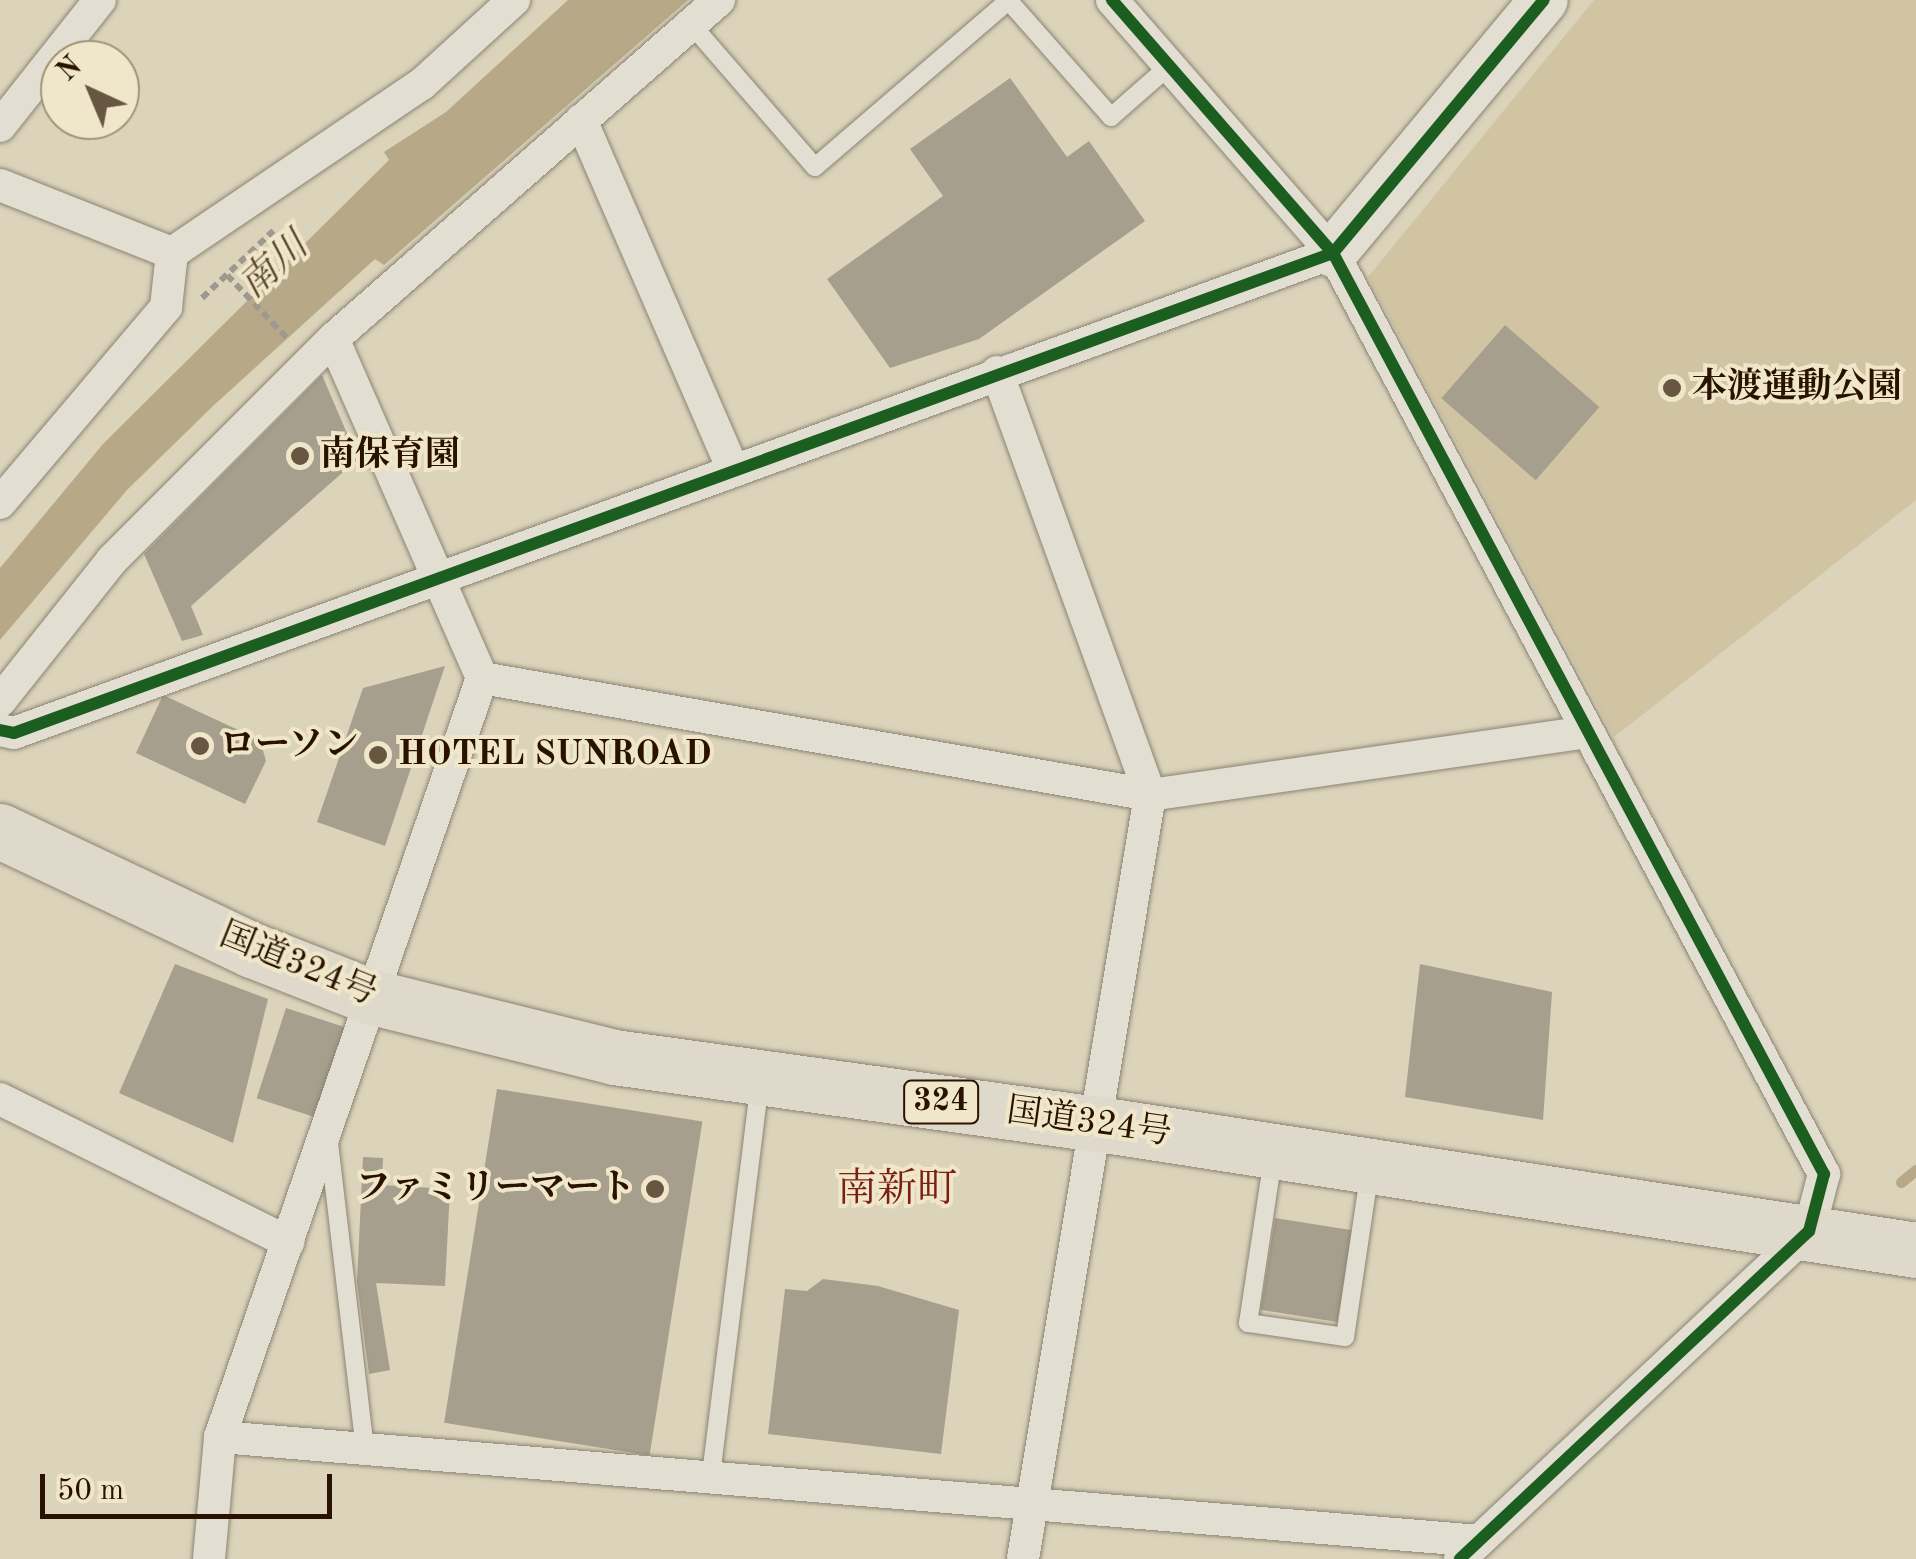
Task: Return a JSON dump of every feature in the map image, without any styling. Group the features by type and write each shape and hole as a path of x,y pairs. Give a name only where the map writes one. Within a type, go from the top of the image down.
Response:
{"highway":[{"name":"国道324号","path":"0,832 252,950 372,997 614,1057 1092,1123 1916,1250"}],"street":[{"path":"0,126 100,0"},
{"path":"0,503 166,306 172,253 422,84 514,0"},
{"path":"0,701 112,560 333,340 720,0"},
{"path":"220,1437 1031,1500 1470,1550 1809,1231 1824,1174 1332,253 1112,0"},
{"path":"0,730 14,732 1332,253 1544,0"},
{"path":"581,120 733,469"},
{"path":"0,185 172,253"},
{"path":"209,1559 220,1437 482,678 333,340"},
{"path":"996,372 1150,795 1092,1123 1023,1559"},
{"path":"482,678 1150,795 1586,732"},
{"path":"0,1099 288,1242"}],"lane":[{"path":"692,24 815,167 1008,0 1111,117 1169,66"},
{"path":"711,1476 760,1077"},
{"path":"327,1128 366,1448"},
{"path":"1274,1150 1248,1323 1345,1337 1370,1165"}],"path":[{"path":"166,306 182,317 281,224"},
{"path":"226,275 290,341"}],"shaded area":[{"path":"568,0 688,0 384,265 375,259 213,406 127,490 0,640 0,568 103,444 389,160 384,152 446,112"},
{"name":"本渡運動公園","path":"1594,0 1916,0 1916,500 1614,737 1368,277"}],"building":[{"path":"1010,78 1067,157 1089,141 1145,221 979,339 890,368 827,279 943,196 910,149"},
{"path":"1505,325 1599,407 1536,480 1441,398"},
{"path":"322,375 358,459 191,606 203,635 182,641 144,554"},
{"name":"HOTEL SUNROAD","path":"445,666 385,846 317,822 363,688"},
{"name":"ローソン","path":"163,695 260,740 266,761 245,804 136,753"},
{"path":"175,964 268,999 233,1143 119,1093"},
{"path":"1420,964 1552,992 1543,1120 1405,1097"},
{"path":"286,1008 346,1027 317,1118 257,1098"},
{"path":"497,1089 702,1122 650,1455 444,1423"},
{"path":"363,1157 383,1158 382,1185 450,1189 445,1286 376,1283 390,1370 369,1374 357,1282"},
{"path":"1275,1218 1352,1230 1337,1322 1260,1310"},
{"path":"823,1279 878,1286 959,1310 941,1454 768,1434 785,1289 807,1291"}],"waterway":[{"path":"1901,1182 1916,1170"}],"cycle path":[{"path":"1112,0 1333,253 1824,1174 1809,1231 1460,1559"},
{"path":"0,730 14,733 1333,253 1544,0"}],"place":[{"name":"本渡運動公園","path":"1672,388"},
{"name":"南保育園","path":"300,456"},
{"name":"ローソン","path":"200,746"},
{"name":"HOTEL SUNROAD","path":"378,755"},
{"name":"ファミリーマート","path":"655,1189"}],"district":[{"name":"南新町","path":"897,1191"}],"water label":[{"name":"南川","path":"275,267"}]}
